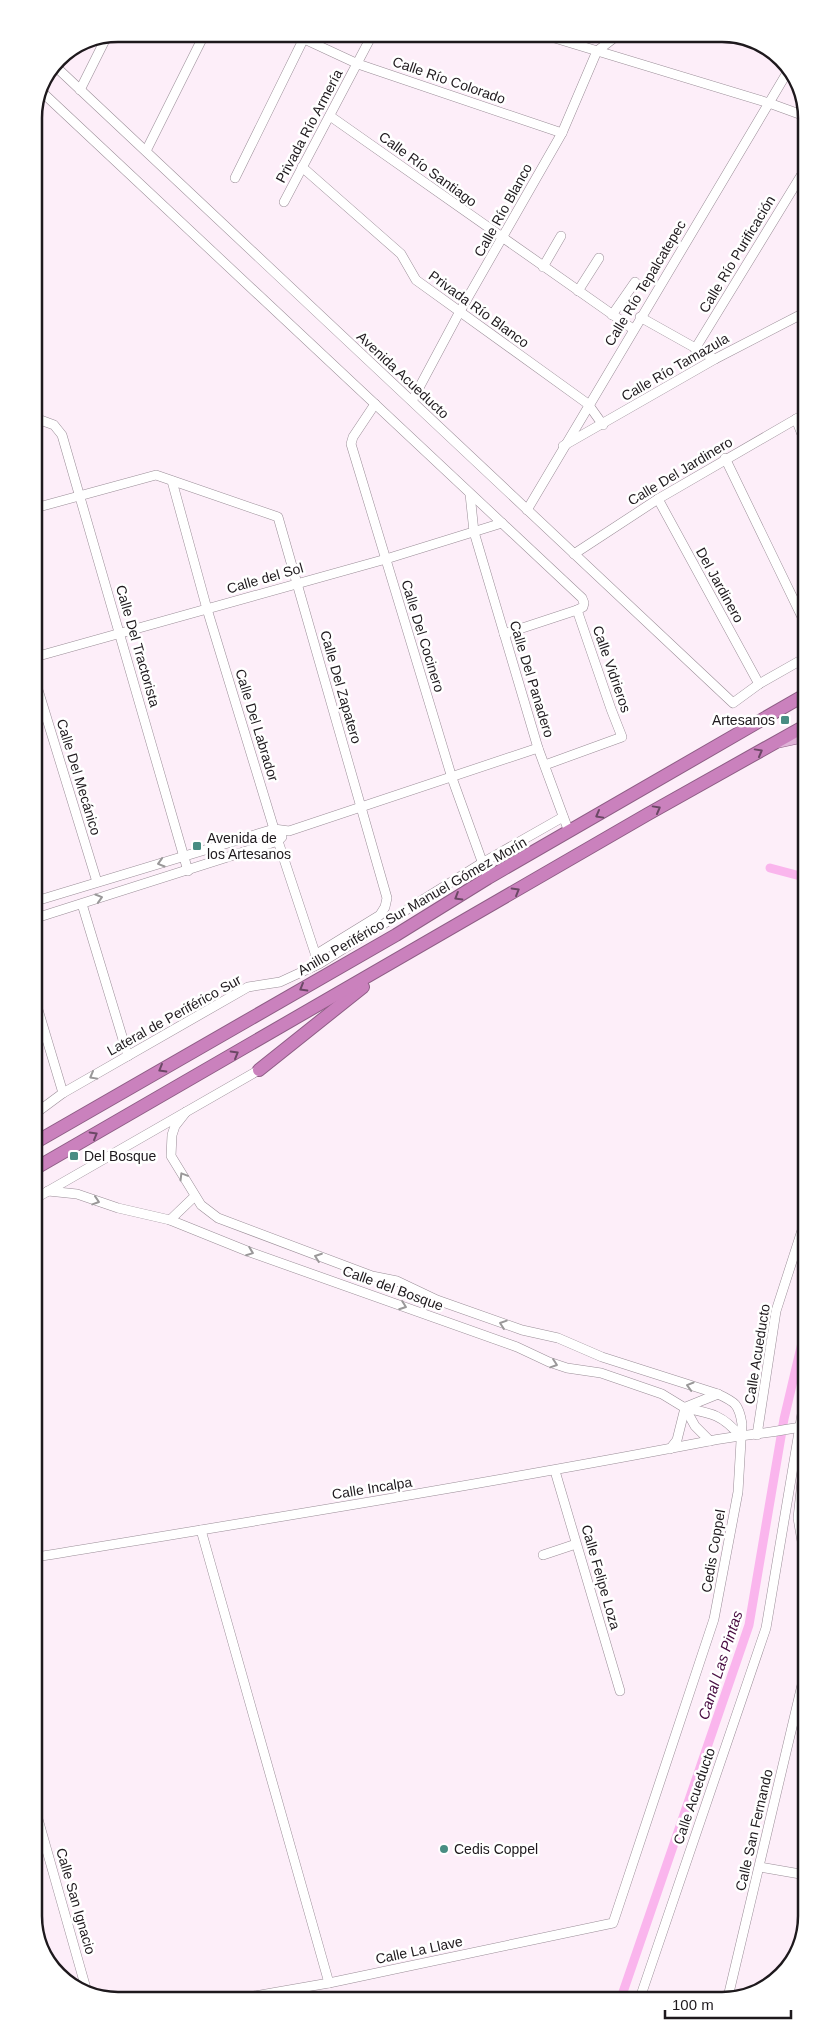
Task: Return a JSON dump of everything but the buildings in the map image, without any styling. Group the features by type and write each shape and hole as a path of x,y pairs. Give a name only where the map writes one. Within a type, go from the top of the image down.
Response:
{"highway":[{"name":"Anillo Periférico Sur Manuel Gómez Morín","path":"42,1138 320,970 396,934 488,878 798,699"},
{"path":"42,1164 798,730"},
{"path":"259,1070 398,959"}],"main road":[{"path":"776,743 798,738"}],"street":[{"path":"146,151 200,42"},
{"path":"236,178 301,42"},
{"name":"Calle Río Colorado","path":"312,42 358,64 562,133"},
{"name":"Privada Río Armería","path":"284,202 368,42"},
{"path":"570,43 770,103 798,113"},
{"name":"Calle Río Blanco","path":"412,401 459,313 562,133 597,51 608,43"},
{"path":"80,90 103,44"},
{"name":"Avenida Acueducto","path":"60,70 733,703 759,684"},
{"name":"Calle Río Tepalcatepec","path":"527,510 563,446 785,76"},
{"path":"46,96 582,598 584,602 583,607 577,610 504,634"},
{"name":"Calle Río Santiago","path":"330,116 633,329"},
{"name":"Privada Río Blanco","path":"302,167 401,254 416,280 459,313 588,404 603,424"},
{"name":"Calle Río Purificación","path":"695,349 798,181"},
{"path":"543,267 561,236"},
{"path":"578,291 599,258"},
{"path":"612,315 635,282"},
{"name":"Calle Río Tamazula","path":"563,446 715,359 798,316"},
{"path":"640,317 715,359"},
{"name":"Calle Del Cocinero","path":"375,404 353,437 351,444 452,778 488,878"},
{"name":"Calle Del Jardinero","path":"574,554 658,499 798,418"},
{"name":"Calle Del Tractorista","path":"43,421 54,425 59,430 80,496 188,871"},
{"path":"726,458 798,609"},
{"name":"Calle Del Zapatero","path":"80,496 156,475 278,517 387,898 385,907 380,915 315,955"},
{"name":"Calle Del Labrador","path":"172,481 207,609 274,829 320,970"},
{"name":"Calle Del Panadero","path":"470,494 474,532 538,748 569,832"},
{"path":"43,506 80,496"},
{"name":"Del Jardinero","path":"658,499 759,684"},
{"name":"Calle del Sol","path":"43,655 386,559 502,523"},
{"name":"Calle Vidrieros","path":"545,766 622,737 577,610"},
{"path":"759,684 798,662"},
{"name":"Calle Del Mecánico","path":"43,705 97,882"},
{"path":"43,899 274,829 288,831 538,748"},
{"name":"Lateral de Periférico Sur","path":"42,1108 63,1093 248,987 280,982 320,970 482,863 563,817"},
{"path":"43,916 278,841 288,831"},
{"path":"82,904 128,1056"},
{"path":"42,1025 63,1093"},
{"path":"42,1194 259,1070"},
{"name":"Calle del Bosque","path":"186,1112 175,1126 172,1135 171,1156 201,1205 218,1218 300,1251 372,1276 397,1281 437,1300 522,1330 558,1338 602,1357 718,1394 736,1402 740,1413 740,1436"},
{"name":"Calle del Bosque","path":"48,1191 76,1194 118,1208 170,1220 247,1251 517,1347 549,1362 567,1368 601,1373 632,1382 662,1394 685,1408 695,1426 710,1441"},
{"path":"170,1220 195,1196"},
{"name":"Calle Acueducto","path":"757,1435 776,1311 798,1243"},
{"path":"685,1408 718,1394"},
{"path":"685,1408 715,1414 730,1423 740,1436 757,1435 798,1427"},
{"path":"670,1449 677,1440 685,1408"},
{"name":"Calle Incalpa","path":"42,1556 555,1471 740,1436"},
{"name":"Cedis Coppel","path":"613,1923 714,1619 738,1492 740,1436"},
{"name":"Calle Acueducto","path":"642,1992 766,1628 798,1448"},
{"name":"Calle Felipe Loza","path":"555,1471 620,1692"},
{"path":"201,1530 329,1984"},
{"path":"543,1555 576,1544"},
{"name":"Calle San Fernando","path":"729,1992 798,1703"},
{"name":"Calle San Ignacio","path":"42,1833 85,1984"},
{"path":"760,1867 798,1874"},
{"name":"Calle La Llave","path":"280,1992 329,1984 613,1923"}],"waterway":[{"path":"770,868 798,875"},
{"name":"Canal Las Pintas","path":"623,1992 749,1625 784,1419 798,1360"}],"place":[{"name":"Artesanos","path":"785,720"},
{"name":"Avenida de los Artesanos","path":"197,846"},
{"name":"Del Bosque","path":"74,1156"},
{"name":"Cedis Coppel","path":"444,1849"}]}
